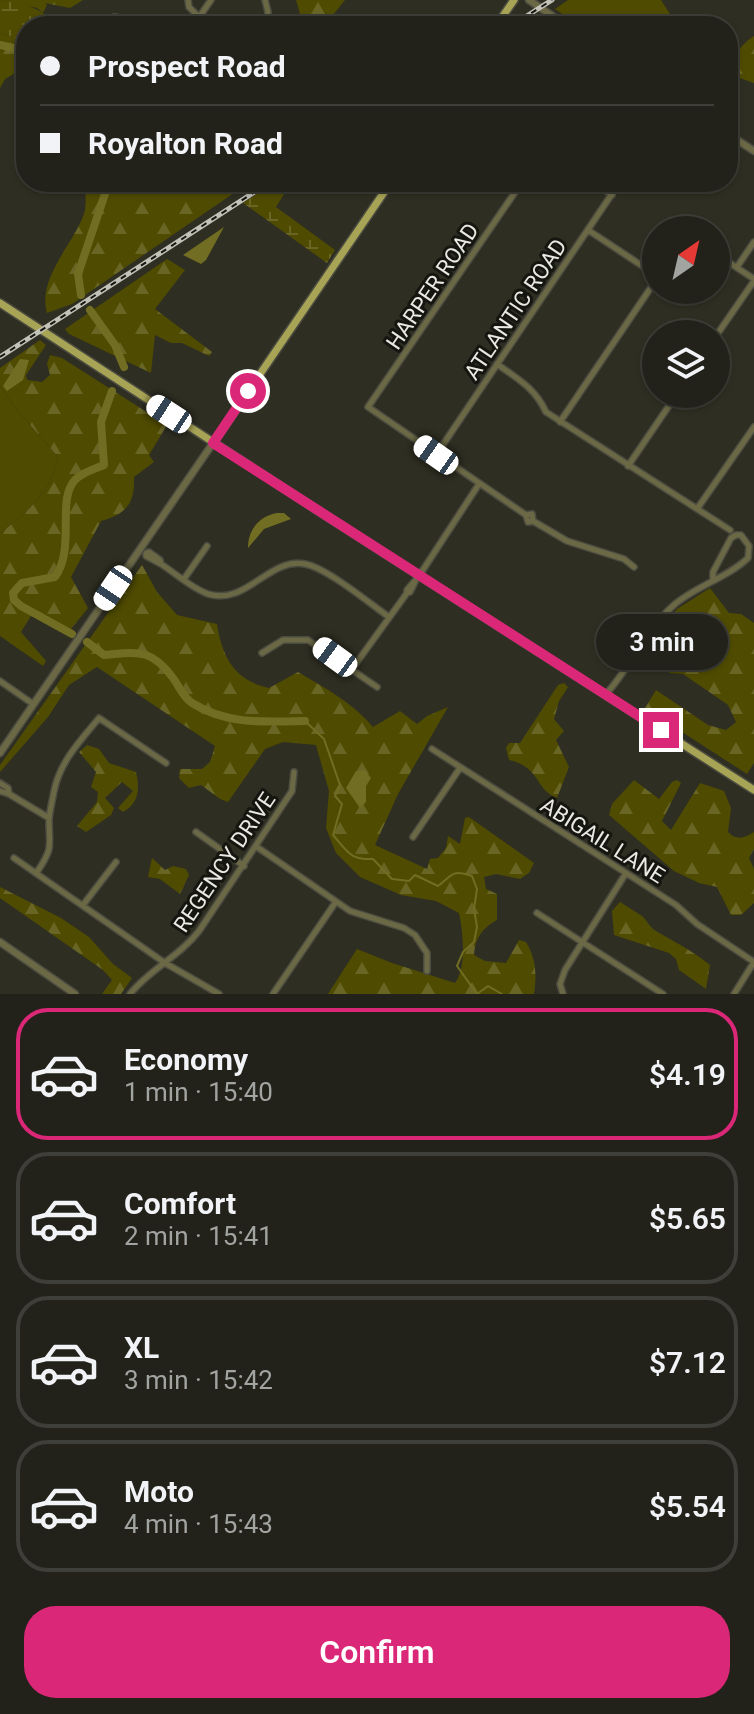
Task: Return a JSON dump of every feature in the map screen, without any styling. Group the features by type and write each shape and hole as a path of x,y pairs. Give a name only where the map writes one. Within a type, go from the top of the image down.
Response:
{"main road":[{"path":"213,443 384,192"},
{"path":"0,303 417,579 606,694 754,790"}],"street":[{"path":"529,0 552,16"},
{"name":"HARPER ROAD","path":"436,455 368,407 515,192"},
{"path":"608,192 612,195"},
{"name":"ATLANTIC ROAD","path":"436,455 614,192"},
{"path":"588,230 642,268"},
{"path":"736,268 754,242"},
{"path":"727,320 754,280 730,264"},
{"path":"560,422 642,299"},
{"path":"497,364 531,387 546,412 560,422 730,530"},
{"path":"628,466 667,408"},
{"path":"697,509 754,427"},
{"path":"0,753 143,551 213,443"},
{"path":"436,455 526,515 532,514 533,521 567,541 624,559 634,567"},
{"path":"352,669 417,579 479,484"},
{"path":"606,694 663,615 690,593 748,558 747,540 736,535 731,538 713,572 713,579"},
{"path":"184,579 207,546"},
{"path":"143,551 203,592 226,596 285,566 305,564 321,570 389,617"},
{"path":"717,565 726,573"},
{"path":"262,653 283,640 303,639 318,645 377,687"},
{"path":"0,681 33,704"},
{"path":"37,872 48,856 51,844 49,818 56,784 79,741 99,718 166,763"},
{"name":"ABIGAIL LANE","path":"432,749 676,905 697,924 754,962"},
{"path":"413,837 461,768"},
{"name":"REGENCY DRIVE","path":"130,994 188,945 292,791 294,772"},
{"path":"0,783 8,788 9,794"},
{"path":"0,791 49,818"},
{"path":"196,832 244,866"},
{"path":"257,847 335,903 350,911 404,928 415,935 427,953 427,971"},
{"path":"14,858 165,963 219,994"},
{"path":"83,905 116,862"},
{"path":"563,994 560,984 565,970 626,873"},
{"path":"273,994 335,903"},
{"path":"537,913 663,994"},
{"path":"0,942 75,994"},
{"path":"734,994 754,962"}],"green space":[{"path":"0,0 83,0 70,8 45,3 43,13 37,8"},
{"path":"0,0 24,5 46,16 16,16 16,38 0,33"},
{"path":"296,0 345,0 332,16 300,14"},
{"path":"568,0 661,0 671,16 565,16 555,9"},
{"path":"0,33 16,38 16,73 5,79 0,88"},
{"path":"754,36 754,83 738,77 738,52"},
{"path":"86,192 235,192 72,304 47,313 45,300 51,274 79,226"},
{"path":"260,192 285,192 276,207 335,250 327,263 243,203"},
{"path":"167,259 185,270 155,309 212,352 209,356 155,335 151,373 69,334 65,329"},
{"path":"40,340 46,345 26,375 27,380 42,382 50,375 47,364 50,355 62,358 167,425 149,455 154,462 134,477 133,494 128,506 117,515 101,521 71,577 88,608 71,629 34,611 21,632 46,661 43,666 0,636 0,533 44,491 58,457 0,386 0,368"},
{"path":"0,386 58,457 44,491 0,533"},
{"path":"142,565 157,592 177,615 217,624 222,647 232,666 257,685 269,688 298,672 348,703 373,727 400,711 417,724 448,707 398,794 375,845 427,869 430,859 438,858 446,848 448,836 460,844 465,818 469,817 534,863 529,873 520,879 496,874 484,877 486,889 497,894 497,920 481,934 474,955 485,961 506,963 519,940 526,942 535,967 534,994 328,994 357,949 455,983 463,959 463,939 459,913 436,901 401,895 360,877 336,853 326,828 329,791 316,745 283,742 265,749 228,802 201,785 189,788 179,778 180,769 202,769 210,762 215,746 97,667 69,685 48,717 0,772 0,765"},
{"path":"710,588 729,613 741,614 754,623 754,763 747,774 645,708 656,690 708,725 726,730 736,722 728,705 683,674 670,673 653,662 649,645 677,609"},
{"path":"564,683 568,687 559,701 554,719 564,731 556,740 569,767 557,798 545,790 527,768 509,760 506,748 509,743 520,743 558,685"},
{"path":"87,745 99,749 109,763 136,772 138,790 135,800 123,812 118,808 133,791 122,782 105,798 114,808 111,815 86,832 77,826 97,802 98,792 91,787 96,772 79,752"},
{"path":"634,780 659,799 672,782 677,780 681,783 662,821 671,830 700,783 724,791 731,808 728,832 741,838 754,832 754,849 749,858 754,869 754,903 741,915 731,915 717,887 699,883 674,871 609,815 612,804"},
{"path":"152,858 165,870 173,866 186,869 189,875 180,894 160,879 148,877"},
{"path":"0,887 61,918 89,937 113,964 132,978 121,994 102,994 112,980 103,970 0,898"},
{"path":"620,902 642,916 654,930 710,965 706,989 679,970 676,959 669,953 614,935 612,911"}],"shaded area":[{"path":"224,227 201,264 183,255"},
{"path":"20,359 29,360 23,380 7,391 3,386"},
{"path":"284,513 291,519 264,529 248,548 256,525 265,517"},
{"path":"365,770 371,778 366,786 366,802 360,808 346,788 356,771"}],"waterway":[{"path":"0,45 16,49"},
{"path":"81,295 78,274 106,192"},
{"path":"90,310 115,345 124,367"},
{"path":"72,634 21,606 14,600 13,593 22,583 55,577 61,565 70,489 81,475 104,465 101,422 112,391"},
{"path":"87,642 104,655 135,653 158,661 189,701 205,710 247,721 305,721"},
{"path":"305,721 324,739 340,785 335,796 342,804 333,835 346,850 359,858 373,859 392,879 409,881 415,875 438,886 456,873 472,876 477,889 474,909 477,927 474,942 463,952 457,966 477,994 488,986 502,994"}],"railway":[{"path":"527,16 552,0"},
{"path":"0,357 255,192"}],"route":[{"path":"248,391 213,443 661,730"}]}
